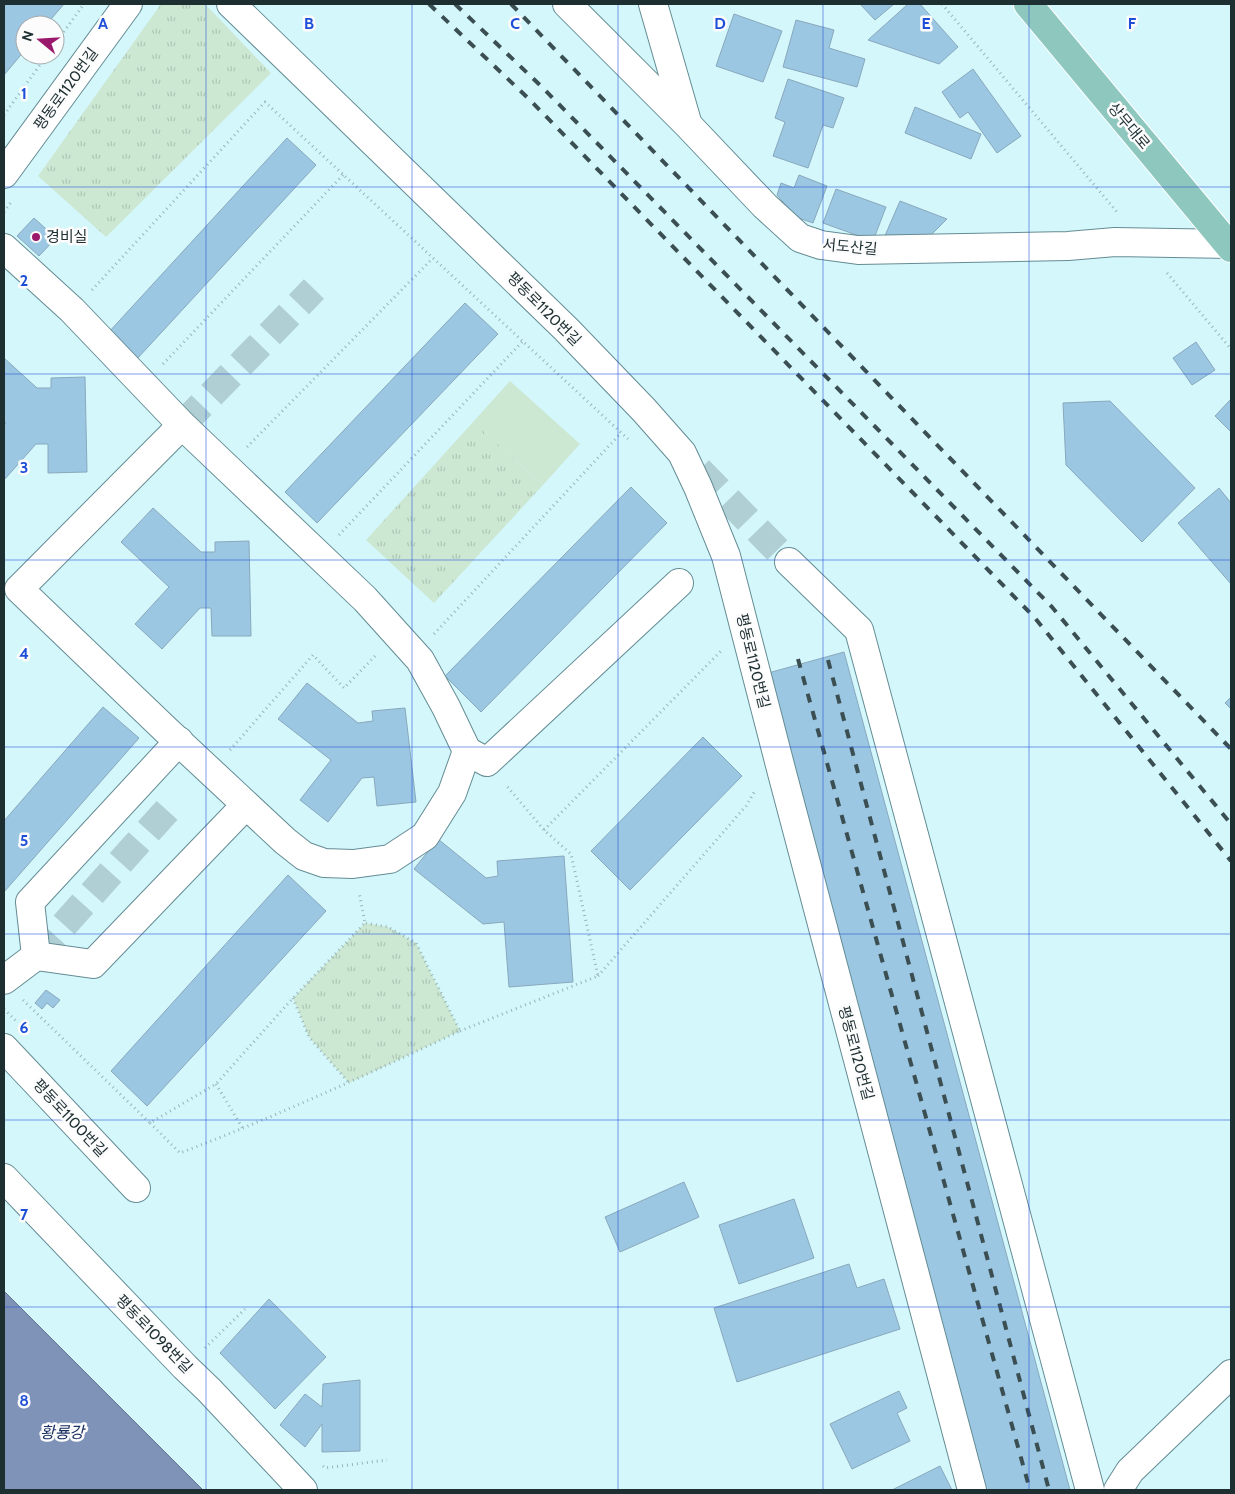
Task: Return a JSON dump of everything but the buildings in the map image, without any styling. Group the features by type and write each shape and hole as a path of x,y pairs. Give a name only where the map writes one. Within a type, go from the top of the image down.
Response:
{"main road":[{"name":"상무대로","path":"1028,4 1231,246"}],"street":[{"name":"평동로1120번길","path":"4,174 128,4"},
{"name":"평동로1120번길","path":"231,4 566,329 644,410 690,462 726,556 972,1490"},
{"name":"서도산길","path":"567,4 688,125 765,206 800,238 821,245 858,250 1068,246 1115,242 1231,246"},
{"path":"653,4 688,125"},
{"path":"4,248 72,310 182,425 365,599 420,660 477,757"},
{"path":"182,425 12,597 179,741 285,841 304,856 324,863 353,864 390,859 425,836 477,757 679,583"},
{"path":"789,562 859,630 1090,1490"},
{"path":"36,956 30,902 179,741"},
{"path":"4,980 36,956 93,964 246,805"},
{"name":"평동로1100번길","path":"4,1048 136,1188"},
{"name":"평동로1098번길","path":"4,1178 303,1490"},
{"path":"1118,1490 1130,1471 1228,1384"}],"path":[{"path":"65,30 84,4"},
{"path":"942,4 1231,349"},
{"path":"4,115 40,65"},
{"path":"72,310 265,102 634,445"},
{"path":"144,384 343,175"},
{"path":"227,468 433,258"},
{"path":"319,555 523,341"},
{"path":"415,655 621,433"},
{"path":"211,771 313,655 344,688 397,634"},
{"path":"544,830 721,651 723,660"},
{"path":"477,757 544,830 571,854 598,976"},
{"path":"4,980 180,1153 243,1129 349,1083 460,1031 598,976 746,806 756,788"},
{"path":"353,864 365,923"},
{"path":"150,1123 216,1084 293,998 365,923"},
{"path":"365,923 388,927 416,943 460,1031"},
{"path":"293,998 309,1037 349,1083"},
{"path":"216,1084 243,1129"},
{"path":"185,1367 245,1309"}],"green space":[{"path":"161,4 205,4 271,73 106,237 38,176"},
{"path":"510,381 580,444 543,485 473,422"},
{"path":"473,422 543,485 434,603 366,540"},
{"path":"365,923 388,927 416,943 460,1031 349,1083 309,1037 293,998"}],"water":[{"name":"황룡강","path":"4,1291 203,1490 4,1490"}],"tunnel":[{"path":"182,425 314,289"},
{"path":"699,470 789,562"},
{"path":"36,956 170,807"}],"railway":[{"path":"429,4 530,100 1035,618 1231,861"},
{"path":"455,4 542,87 1052,607 1231,824"},
{"path":"511,4 1231,749"},
{"path":"798,659 1030,1490"},
{"path":"828,660 1049,1490"}],"place":[{"name":"경비실","path":"36,237"}]}
